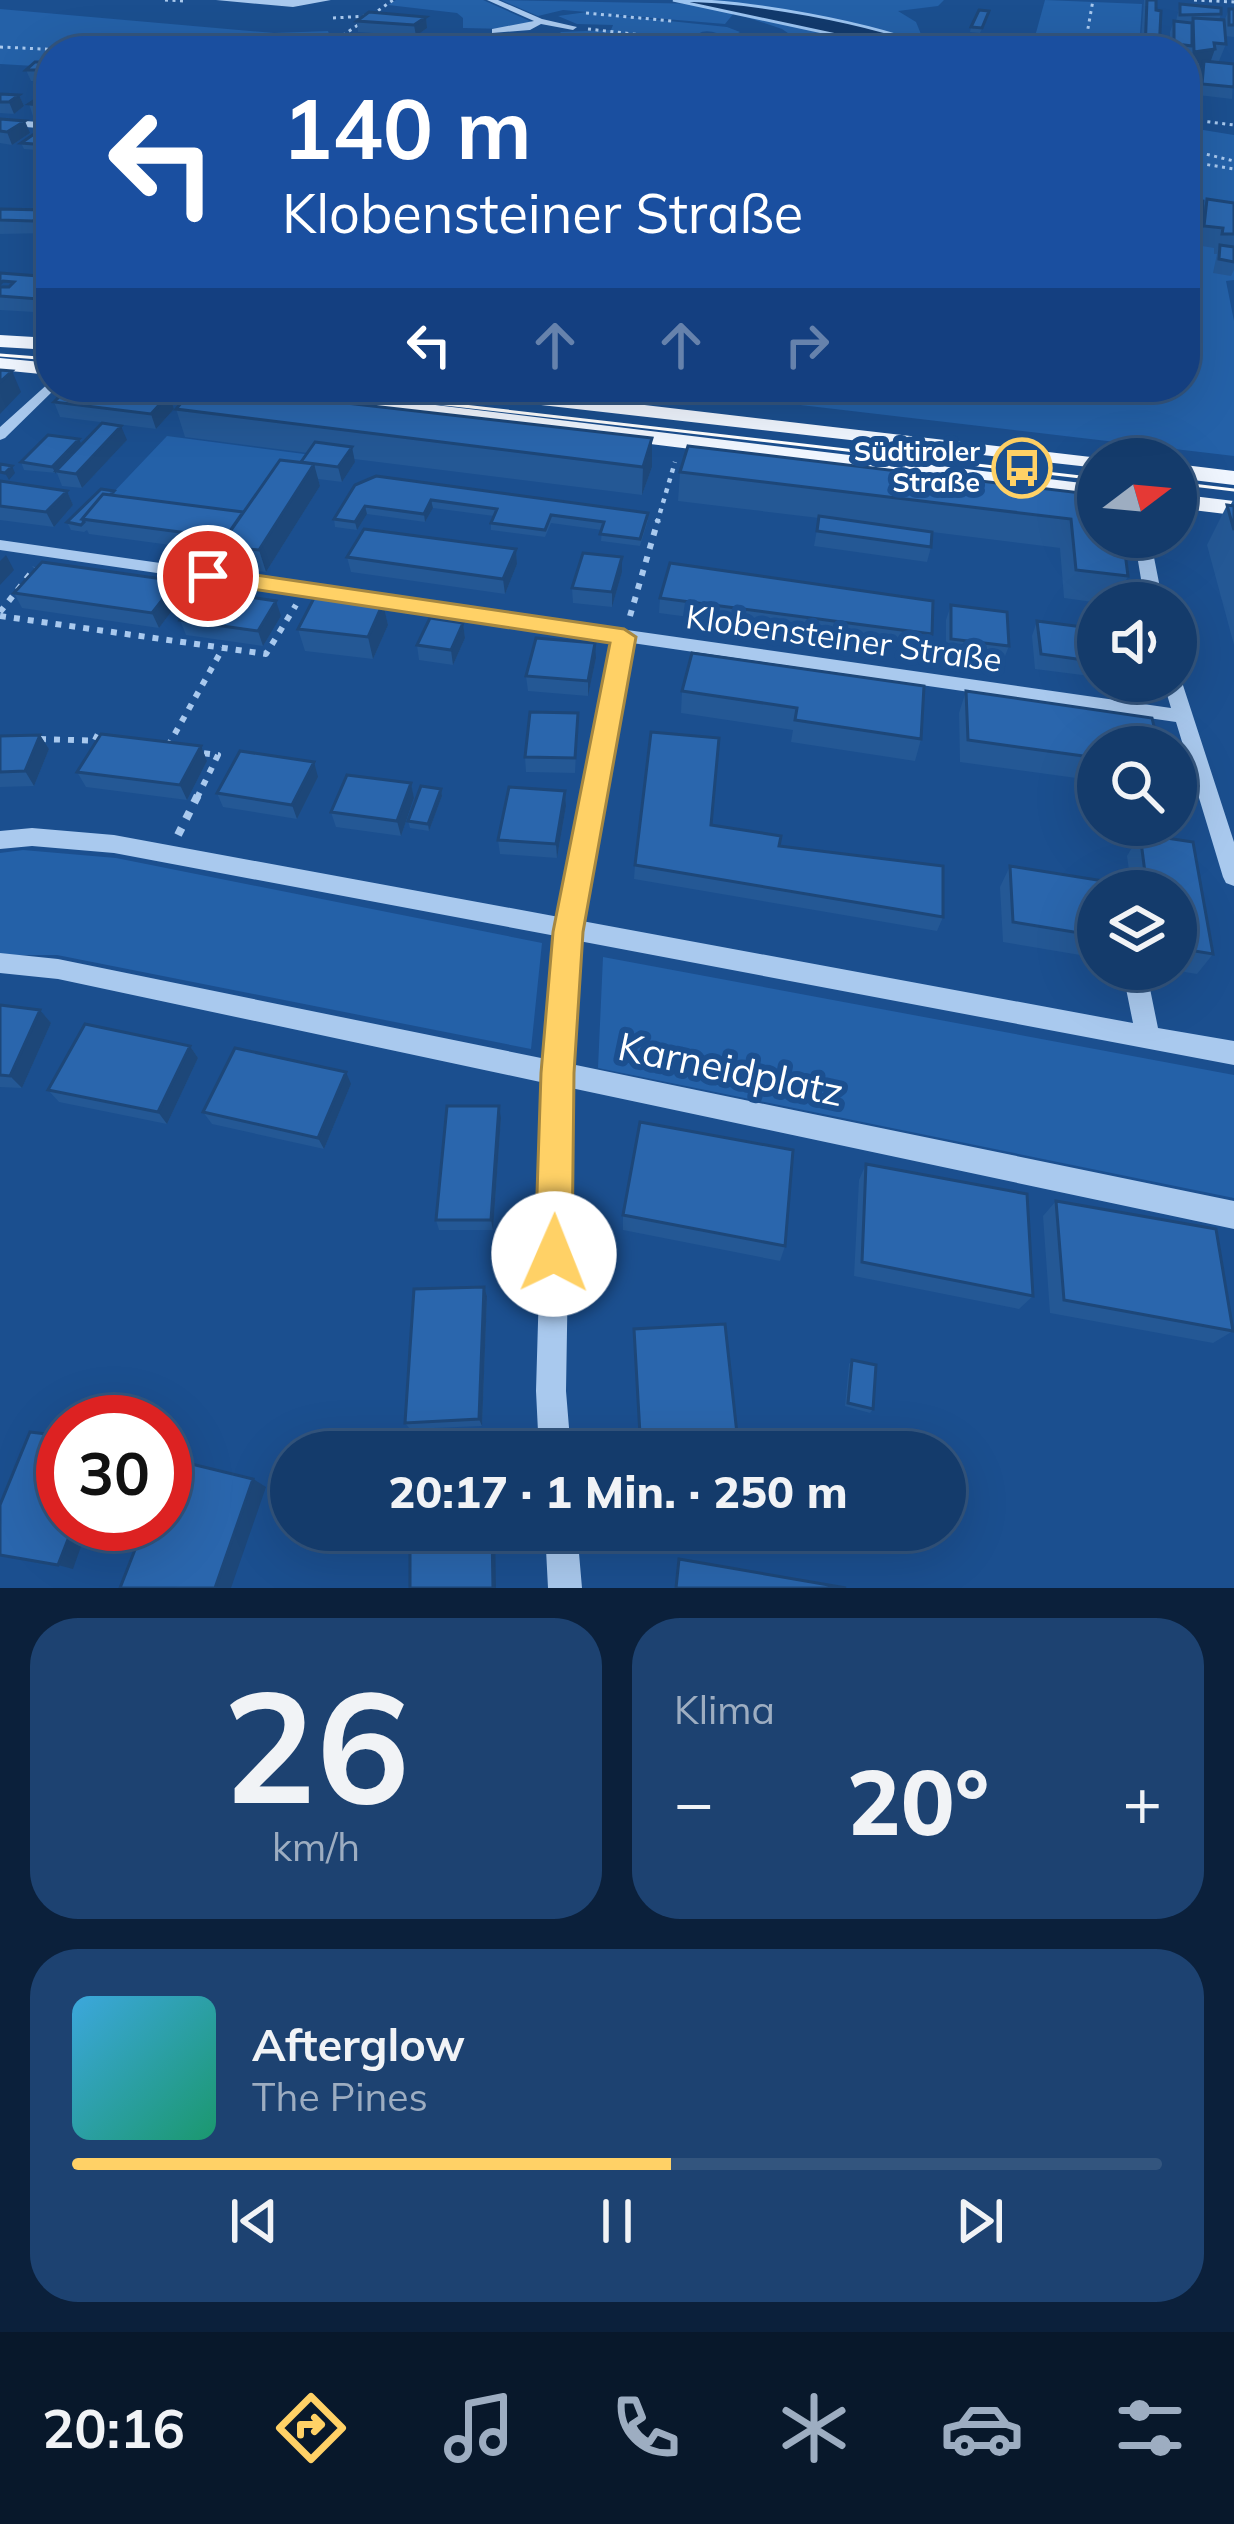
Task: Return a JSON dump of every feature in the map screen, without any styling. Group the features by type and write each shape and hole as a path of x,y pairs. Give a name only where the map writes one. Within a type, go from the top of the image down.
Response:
{"main road":[{"path":"0,341 36,343"},
{"path":"0,364 36,368"},
{"path":"358,402 1077,489"},
{"path":"569,402 1077,459"},
{"path":"1197,474 1234,478"},
{"path":"1197,504 1234,508"}],"street":[{"path":"220,0 292,5 327,0"},
{"path":"491,0 573,27"},
{"path":"495,32 538,19"},
{"path":"0,122 36,124"},
{"path":"0,212 36,213"},
{"path":"0,435 36,400"},
{"name":"Klobensteiner Straße","path":"0,545 1181,716"},
{"path":"554,1431 558,1073 568,932 624,637"},
{"path":"1178,702 1234,877"},
{"path":"0,841 32,837 168,855 1234,1053"},
{"name":"Karneidplatz","path":"0,963 81,973 1234,1215"},
{"path":"1138,990 1148,1037"},
{"path":"562,1551 565,1588"}],"path":[{"path":"165,0 185,1"},
{"path":"341,36 393,0"},
{"path":"1087,36 1093,0"},
{"path":"1194,0 1234,2"},
{"path":"538,19 573,12 672,21"},
{"path":"329,18 370,16"},
{"path":"573,27 654,36"},
{"path":"0,47 36,49"},
{"path":"1200,121 1234,125"},
{"path":"1200,152 1234,160"},
{"path":"1200,163 1234,169"},
{"path":"624,637 676,458"},
{"path":"48,552 0,614 266,654 305,590"},
{"path":"166,749 223,648"},
{"path":"95,740 101,728"},
{"path":"24,739 112,742"},
{"path":"148,747 218,755 168,855"}],"shaded area":[{"path":"396,0 483,0 532,22 506,29 463,28 463,18 457,13 388,5"},
{"path":"501,0 705,4 845,36 792,36 734,13 725,24 593,13 740,32 558,36 611,30 613,25 577,24 558,16 587,12 563,10 538,16"},
{"path":"673,0 809,15 898,36 841,36"},
{"path":"701,0 944,0 938,6 898,11 916,22 922,36"},
{"path":"1045,0 1142,4 1140,36 1035,36"},
{"path":"0,9 274,33 328,31 330,36 36,36 36,66 0,64"},
{"path":"1200,129 1234,135 1234,280 1226,281 1234,321 1234,456 1197,452 1197,438 1081,438 775,402 1200,402"},
{"path":"167,436 314,457 253,526 110,496"},
{"path":"23,850 116,858 542,943 531,1049 57,955 0,955 0,853"},
{"path":"603,957 1234,1075 1234,1198 598,1068"}],"building":[{"path":"1147,0 1156,0 1156,10 1161,11 1160,36 1146,36"},
{"path":"1180,4 1221,8 1221,14 1180,15"},
{"path":"979,10 989,11 982,28 971,27"},
{"path":"369,12 426,17 414,25 357,21"},
{"path":"1193,18 1224,20 1226,44 1214,43 1215,49 1200,51 1200,36 1194,36"},
{"path":"1174,21 1192,23 1192,36 1174,36"},
{"path":"1204,61 1234,64 1234,87 1202,84"},
{"path":"0,94 19,95 0,102"},
{"path":"0,119 25,121 7,132 0,131"},
{"path":"1207,199 1234,203 1234,234 1204,226"},
{"path":"0,209 36,210 33,221 0,220"},
{"path":"1220,245 1234,247 1234,262 1219,259"},
{"path":"0,273 36,276 36,299 0,296 0,287 14,282 0,284"},
{"path":"54,402 162,402 151,414"},
{"path":"182,402 338,402 652,438 643,467 176,409"},
{"path":"102,423 121,426 76,474 56,471"},
{"path":"48,435 79,439 52,467 21,462"},
{"path":"315,442 352,447 338,467 301,462"},
{"path":"688,446 1077,492 1077,558 1126,558 1128,576 1076,570 1071,519 680,472"},
{"path":"280,460 314,464 259,550 220,546"},
{"path":"376,476 648,513 640,539 600,534 604,522 551,515 545,530 491,523 497,509 431,500 424,514 365,506 355,522 334,519 355,485"},
{"path":"0,481 67,491 46,512 0,506"},
{"path":"101,489 114,491 103,494 81,525 67,522"},
{"path":"103,494 243,512 225,538 82,519"},
{"path":"819,516 932,532 931,547 817,531"},
{"path":"364,529 516,549 503,579 347,557"},
{"path":"583,553 622,557 612,592 572,588"},
{"path":"42,562 177,581 152,613 14,593"},
{"path":"670,563 933,601 932,634 660,598"},
{"path":"200,590 276,601 258,631 180,620"},
{"path":"315,596 383,603 368,637 298,629"},
{"path":"951,605 1007,612 1009,646 951,639"},
{"path":"430,618 463,623 451,650 417,645"},
{"path":"1037,621 1077,626 1077,659 1041,654"},
{"path":"536,638 595,643 588,681 526,676"},
{"path":"692,653 924,686 921,739 795,720 797,708 682,691"},
{"path":"966,691 1152,718 1154,726 1077,726 1077,755 968,740"},
{"path":"530,712 578,713 575,758 525,757"},
{"path":"651,732 719,738 711,825 781,836 779,846 943,866 943,917 635,865"},
{"path":"101,734 201,746 180,785 77,772"},
{"path":"40,735 25,771 0,772 0,736"},
{"path":"240,751 314,762 292,805 217,793"},
{"path":"347,775 411,783 397,821 331,812"},
{"path":"421,786 441,789 428,824 408,821"},
{"path":"509,787 565,791 556,844 498,840"},
{"path":"1142,846 1194,846 1213,954 1197,951 1197,870 1145,870"},
{"path":"1010,866 1077,877 1077,933 1013,922"},
{"path":"0,1005 40,1010 10,1076 0,1075"},
{"path":"85,1024 190,1046 158,1112 48,1090"},
{"path":"235,1048 346,1072 318,1138 203,1112"},
{"path":"447,1106 499,1106 491,1220 436,1220"},
{"path":"640,1122 793,1150 785,1246 623,1215"},
{"path":"866,1164 1027,1194 1033,1296 862,1262"},
{"path":"1056,1201 1216,1229 1233,1331 1064,1300"},
{"path":"484,1287 479,1419 405,1423 414,1289"},
{"path":"725,1324 737,1431 640,1431 634,1329"},
{"path":"852,1360 876,1365 873,1409 848,1403"},
{"path":"30,1432 36,1433 36,1551 63,1551 58,1565 0,1555 0,1505"},
{"path":"192,1464 253,1479 215,1588 120,1588 134,1551 192,1551"},
{"path":"410,1551 492,1551 493,1588 410,1588"},
{"path":"679,1559 846,1588 676,1588"}],"tram line":[{"path":"0,355 36,358"},
{"path":"428,402 1077,477"},
{"path":"1197,486 1234,490"}],"place":[{"name":"Südtiroler Straße","path":"1022,468"}],"route":[{"path":"208,576 624,637 568,932 558,1073 554,1254"}]}
